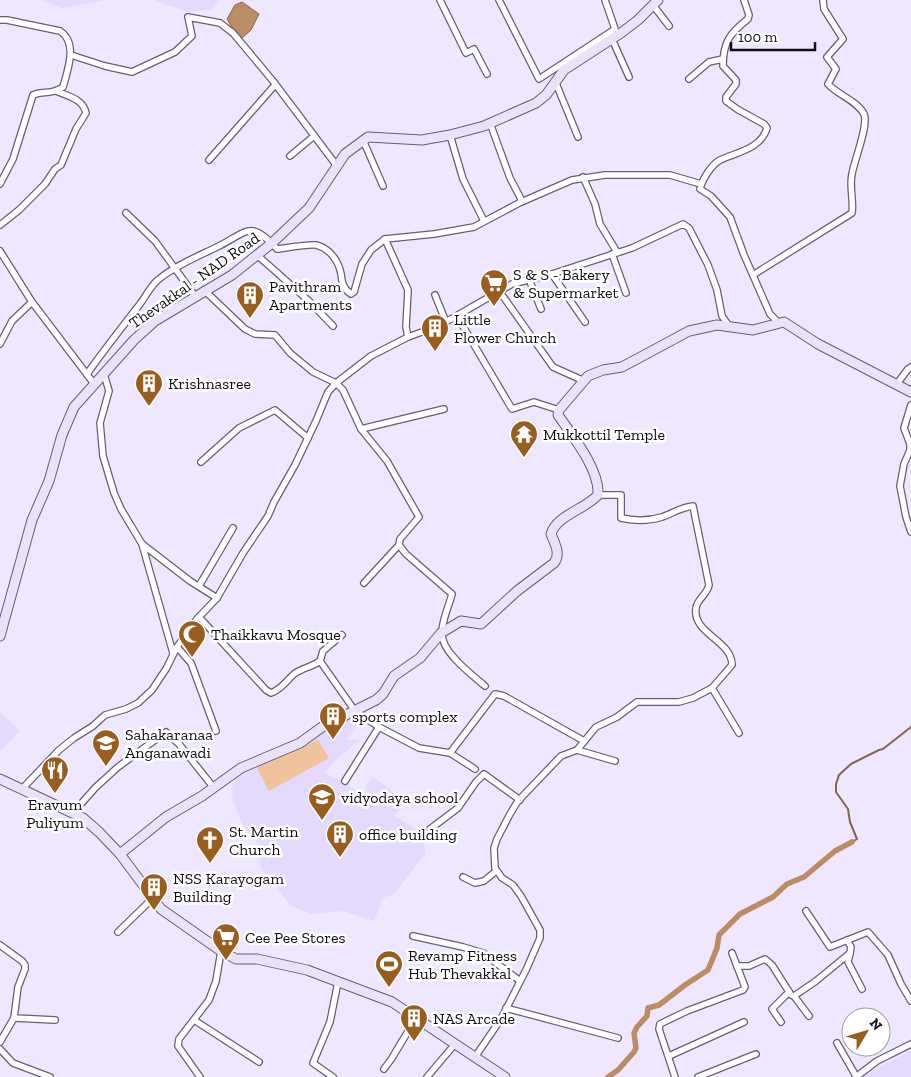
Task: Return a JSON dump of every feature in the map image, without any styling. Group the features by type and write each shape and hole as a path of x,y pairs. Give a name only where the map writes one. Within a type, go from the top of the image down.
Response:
{"main road":[{"path":"363,140 368,137 422,140 450,135 484,126 536,103 546,95 564,70 621,33 638,20 655,2"},
{"name":"Thevakkal - NAD Road","path":"0,636 32,520 49,481 62,435 74,407 134,340 155,321 232,275 272,243 309,208 345,154 363,140"},
{"path":"120,854 166,817 214,788 241,768 300,743 322,727 376,700 383,694 394,676 420,658 441,633 461,622 481,624 517,591 554,563 558,557 551,534 554,525 586,506 598,495 598,486 581,447 558,416 559,410 582,380 588,376 622,367 690,331 717,325 753,330 784,322 818,344 896,386 911,392"},
{"path":"0,779 83,818 120,854 162,909 220,951 236,959 257,960 307,970 392,1002 505,1077"}],"street":[{"path":"440,0 466,52 474,49 487,74"},
{"path":"499,0 539,79 615,29 605,0"},
{"path":"744,0 749,15 748,19 728,38 724,48 723,66 736,80 736,84 726,97 726,100 737,109 764,124 767,128 762,138 749,150 718,161 701,184 700,189 711,196 730,217 744,255 770,314 779,323"},
{"path":"754,275 852,213 851,175 863,133 865,116 848,97 828,84 836,69 828,60 828,55 843,39 824,9 823,0"},
{"path":"655,2 669,26"},
{"path":"71,55 132,72 175,52 192,36 188,17 220,22 233,33 273,81 336,166"},
{"path":"0,20 60,31 66,35 71,55 63,87 48,94 39,93 33,96 13,159 1,182"},
{"path":"612,38 629,77"},
{"path":"690,79 709,62 723,59"},
{"path":"555,81 578,137"},
{"path":"209,160 275,85"},
{"path":"0,225 19,210 45,184 55,169 61,165 76,129 86,113 85,107 78,100 56,91"},
{"path":"490,123 510,178 522,201"},
{"path":"450,135 463,178 484,221"},
{"path":"290,156 314,136"},
{"path":"363,140 383,186"},
{"path":"87,374 157,280 248,230 261,234 277,249 317,245 330,253 339,264 342,284 351,294 354,292 362,264 371,250 385,239 434,234 474,227 522,201 572,180 583,177 670,175 701,184"},
{"path":"583,177 595,204 600,224 615,253 626,293"},
{"path":"126,214 155,241 196,296"},
{"path":"22,789 59,750 74,738 93,726 105,715 126,709 138,703 152,690 177,647 199,617 217,598 243,553 268,516 295,465 328,392 336,383 371,356 408,337 446,322 512,284 552,274 632,248 683,224 689,228 708,265 722,316 729,326"},
{"path":"385,239 408,290 406,327 408,337"},
{"path":"0,251 32,302 95,385"},
{"path":"257,254 309,301 333,326"},
{"path":"552,274 585,322"},
{"path":"529,279 541,309"},
{"path":"204,290 245,329 255,334 275,335 290,353 313,372 336,383 346,394 361,429 387,461 419,517 400,539 399,545 364,583"},
{"path":"500,292 553,367 582,380"},
{"path":"435,295 446,322"},
{"path":"0,344 12,321 32,302"},
{"path":"457,316 512,409 534,402 559,410"},
{"path":"896,386 911,368"},
{"path":"104,374 109,391 100,423 103,456 121,509 142,544 173,653"},
{"path":"911,405 904,428 910,444 910,450 903,467 900,486 911,532"},
{"path":"361,429 444,408"},
{"path":"201,462 239,428 274,410 308,438"},
{"path":"475,1057 506,1008 540,938 540,930 513,885 502,878 496,871 494,858 497,839 510,814 520,800 560,756 577,750 596,727 617,717 637,702 679,702 693,698 712,688 732,665 732,661 724,647 702,626 696,613 698,602 710,586 693,506 661,517 641,521 632,520 622,518 621,494 598,495"},
{"path":"199,586 233,528"},
{"path":"142,544 217,598"},
{"path":"399,545 406,554 452,594 441,633 445,645 460,664 484,686"},
{"path":"199,617 266,690 272,693 285,685 293,675 305,668 314,666 320,661 323,651 342,635"},
{"path":"177,647 191,663 216,731"},
{"path":"320,661 355,711 379,728 419,748 450,753 475,769"},
{"path":"712,688 739,733"},
{"path":"450,753 495,694 504,696 584,742"},
{"path":"345,781 379,728"},
{"path":"73,813 95,788 118,767 166,732 179,744 214,788"},
{"path":"577,750 615,761"},
{"path":"430,829 458,808 484,774 520,800"},
{"path":"464,877 475,883 484,881 496,871"},
{"path":"118,932 153,898"},
{"path":"806,911 830,947 868,932 888,955 911,1001"},
{"path":"413,936 483,953 520,981"},
{"path":"847,940 851,947 848,962 862,989"},
{"path":"0,945 25,965 25,970 18,987 14,1018 0,1042"},
{"path":"200,1077 178,1046 179,1039 214,991 220,951"},
{"path":"781,1022 772,1009 792,994 816,981 850,952"},
{"path":"676,1077 659,1029 660,1024 687,1011 742,990 745,987 744,982 732,953"},
{"path":"737,966 749,966 765,959 772,965 809,1016"},
{"path":"333,1077 313,1063 330,1022 338,982"},
{"path":"506,1008 618,1038"},
{"path":"14,1018 55,1020"},
{"path":"384,1069 416,1018"},
{"path":"194,1020 259,1062"},
{"path":"669,1056 744,1022"},
{"path":"427,1077 455,1044"},
{"path":"837,1044 856,1076 877,1062 911,1044"},
{"path":"0,1050 13,1063 50,1077"},
{"path":"698,1077 756,1054"}],"shaded area":[{"path":"41,0 104,0 62,8"},
{"path":"154,0 220,0 210,10 188,12"},
{"path":"242,2 259,14 251,30 242,38 227,19 235,5"},
{"path":"0,712 20,731 0,751"},
{"name":"vidyodaya school","path":"348,718 357,726 347,740 360,740 332,763 325,773 348,784 372,806 365,787 373,777 392,791 404,805 394,815 424,835 425,854 394,894 383,898 374,921 344,911 311,914 290,905 260,867 258,845 244,827 233,801 232,788 235,779 256,762"},
{"path":"318,740 329,758 269,791 257,768"},
{"path":"911,1050 911,1077 861,1077"}],"waterway":[{"path":"852,842 857,839 850,822 848,809 836,792 839,775 851,764 883,749 911,727"},
{"path":"608,1077 618,1070 634,1052 636,1048 634,1033 647,1016 648,1008 659,1005 708,970 717,948 719,935 740,914 773,897 787,884 804,877 835,851 852,842"}],"place":[{"name":"S & S - Bakery & Supermarket","path":"494,307"},
{"name":"Pavithram Apartments","path":"250,319"},
{"name":"Little Flower Church","path":"435,352"},
{"name":"Krishnasree","path":"149,407"},
{"name":"Mukkottil Temple","path":"524,458"},
{"name":"Thaikkavu Mosque","path":"192,658"},
{"name":"sports complex","path":"333,740"},
{"name":"Sahakaranaa Anganawadi","path":"106,767"},
{"name":"Eravum Puliyum","path":"55,794"},
{"name":"vidyodaya school","path":"322,821"},
{"name":"office building","path":"340,858"},
{"name":"St. Martin Church","path":"210,864"},
{"name":"NSS Karayogam Building","path":"154,911"},
{"name":"Cee Pee Stores","path":"226,961"},
{"name":"Revamp Fitness Hub Thevakkal","path":"389,988"},
{"name":"NAS Arcade","path":"414,1042"}]}
